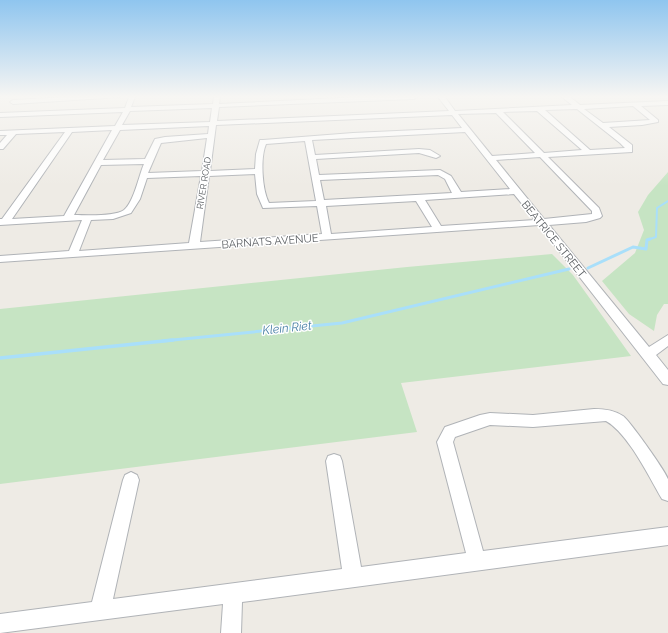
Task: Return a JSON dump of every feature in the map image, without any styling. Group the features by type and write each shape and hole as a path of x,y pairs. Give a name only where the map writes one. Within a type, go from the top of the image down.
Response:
{"street":[{"path":"0,133 151,127"},
{"name":"RIVER ROAD","path":"194,246 213,127"},
{"path":"330,127 308,138 263,142 259,146 261,196 266,206 320,204 516,191"},
{"path":"432,127 467,130"},
{"name":"BEATRICE STREET","path":"464,127 668,380"},
{"path":"514,127 543,155"},
{"path":"559,127 589,153"},
{"path":"490,158 629,150 629,147 603,127"},
{"path":"67,218 116,128"},
{"path":"2,222 70,130"},
{"path":"0,147 13,133"},
{"path":"2,222 119,215 128,211 133,204 156,143 160,140 211,136"},
{"path":"308,138 327,237"},
{"path":"312,156 419,152 427,152 436,156"},
{"name":"BARNATS AVENUE","path":"0,259 439,230 586,219 597,216 597,213 543,155"},
{"path":"97,163 148,161"},
{"path":"143,176 259,171"},
{"path":"315,178 440,172 448,178 458,195"},
{"path":"419,198 439,230"},
{"path":"73,253 88,217"},
{"path":"648,354 668,340"},
{"path":"477,562 445,442 450,432 480,421 504,419 533,421 608,415 619,421 631,435 668,493"},
{"path":"334,461 353,578"},
{"path":"100,611 131,480"},
{"path":"0,624 668,536"},
{"path":"231,633 233,594"}],"green space":[{"path":"668,172 668,304 664,304 657,315 654,331 629,314 602,281 635,253 644,230 638,212 648,195"},
{"path":"552,254 573,275 631,356 401,383 417,432 0,484 0,309 407,267"}],"waterway":[{"name":"Klein Riet","path":"588,268 633,247 646,249 647,240 656,237 657,208 668,201"},
{"name":"Klein Riet","path":"163,341 342,323 569,269"},
{"name":"Klein Riet","path":"0,358 173,340"}]}
